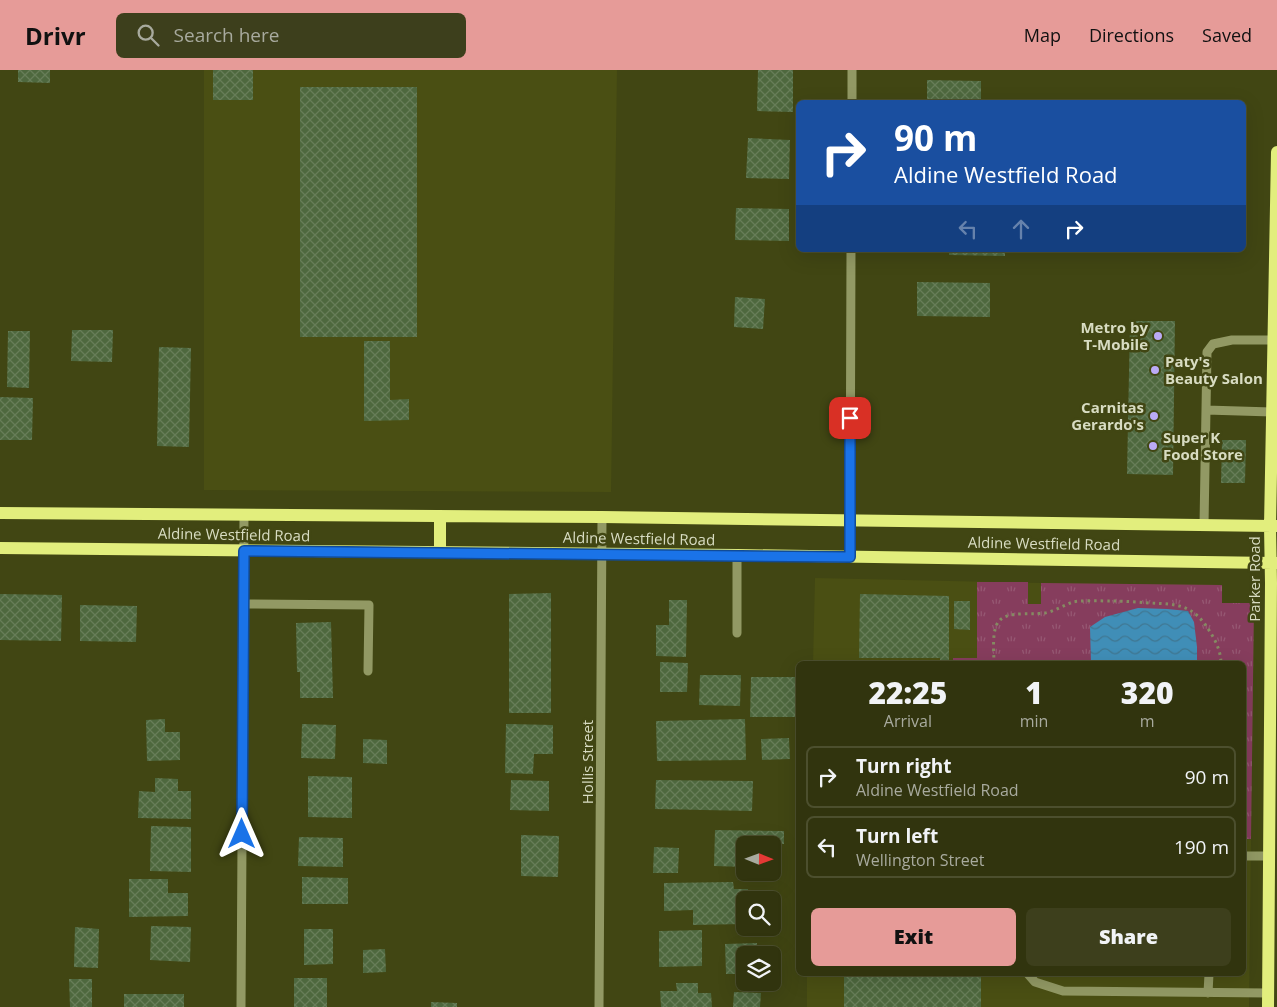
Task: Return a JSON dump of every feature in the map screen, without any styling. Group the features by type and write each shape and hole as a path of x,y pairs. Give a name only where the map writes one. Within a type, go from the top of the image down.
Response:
{"main road":[{"name":"Parker Road","path":"1268,1007 1274,563 1272,412 1277,152"},
{"name":"Aldine Westfield Road","path":"0,513 1273,526"},
{"path":"440,516 440,552"},
{"name":"Aldine Westfield Road","path":"0,548 737,555 1274,563"}],"street":[{"path":"852,70 852,100"},
{"path":"850,557 851,252"},
{"path":"1204,526 1207,352 1213,344 1232,340 1274,340"},
{"path":"1206,410 1272,412"},
{"path":"241,1007 244,514"},
{"name":"Hollis Street","path":"598,1007 602,518"},
{"path":"737,555 737,633"},
{"path":"244,604 369,605 368,671"},
{"path":"1246,856 1269,856"},
{"path":"1030,976 1036,982 1062,991 1268,993"},
{"path":"1208,976 1208,992"}],"path":[{"path":"994,661 996,625 1001,618 1008,615 1046,613 1074,602 1119,601 1174,604 1188,608 1203,620 1212,634 1217,644 1221,661"}],"shaded area":[{"path":"204,70 617,70 611,492 204,490"},
{"path":"815,578 1222,585 1222,603 1254,603 1249,1007 807,1007 807,976 1246,976 1246,661 813,661"}],"green space":[{"path":"977,582 1028,582 1028,604 1041,604 1041,583 1222,585 1222,603 1254,603 1251,839 1246,839 1246,661 953,661 953,658 977,658"}],"water":[{"path":"1138,608 1188,611 1194,622 1197,661 1091,661 1090,627 1105,617"}],"building":[{"path":"18,70 50,70 50,83 18,82"},
{"path":"213,70 253,70 253,100 213,100"},
{"path":"758,70 793,70 793,112 757,111"},
{"path":"927,80 981,81 981,100 927,100"},
{"path":"300,87 417,87 417,337 300,337"},
{"path":"748,138 790,140 789,179 746,178"},
{"path":"736,208 789,209 789,241 735,240"},
{"path":"949,252 1005,252 1005,256 949,255"},
{"path":"917,282 990,283 990,317 917,316"},
{"path":"735,297 765,299 763,329 734,327"},
{"path":"1130,321 1175,321 1173,475 1127,474"},
{"path":"72,330 113,330 112,362 71,361"},
{"path":"8,331 30,331 29,388 7,387"},
{"path":"364,341 390,341 390,400 409,399 409,420 364,421"},
{"path":"159,347 191,348 189,447 157,446"},
{"path":"0,397 33,398 32,440 0,440"},
{"path":"1222,440 1246,440 1245,483 1221,483"},
{"path":"551,593 551,713 509,713 509,594"},
{"path":"0,594 62,595 61,641 0,640"},
{"path":"860,594 949,596 949,661 940,661 940,658 859,658"},
{"path":"669,600 687,600 686,657 656,656 656,625 669,625"},
{"path":"954,601 970,601 970,630 954,629"},
{"path":"80,605 137,606 136,642 80,641"},
{"path":"331,622 333,698 300,698 300,672 297,672 296,623"},
{"path":"660,662 688,663 687,692 660,692"},
{"path":"700,675 741,675 740,706 699,705"},
{"path":"751,677 796,677 796,717 750,717"},
{"path":"165,719 165,732 180,732 180,760 147,761 146,720"},
{"path":"745,719 746,760 657,761 656,721"},
{"path":"302,724 336,725 335,759 301,758"},
{"path":"506,724 553,725 553,754 534,754 533,774 505,773"},
{"path":"789,738 790,759 762,760 761,739"},
{"path":"363,739 387,740 387,764 363,763"},
{"path":"308,776 352,777 352,818 308,817"},
{"path":"155,778 178,779 178,791 191,791 191,819 138,818 139,791 155,792"},
{"path":"511,780 549,781 549,811 510,810"},
{"path":"656,780 753,781 752,811 655,809"},
{"path":"151,826 191,827 191,872 150,871"},
{"path":"715,830 784,831 784,844 781,844 781,836 736,836 736,867 714,866"},
{"path":"521,835 559,836 558,877 521,876"},
{"path":"299,837 343,838 343,867 298,866"},
{"path":"654,847 679,848 678,873 653,873"},
{"path":"302,877 348,878 348,904 302,904"},
{"path":"129,879 168,879 168,893 188,893 188,916 129,917"},
{"path":"733,882 734,889 748,889 748,891 736,891 736,924 693,925 693,910 664,911 664,883"},
{"path":"151,926 191,927 190,962 150,960"},
{"path":"75,927 99,929 98,968 74,967"},
{"path":"304,929 333,929 333,964 304,965"},
{"path":"702,930 702,966 659,967 659,931"},
{"path":"757,943 757,946 736,946 736,974 726,974 725,944"},
{"path":"385,949 386,972 363,973 363,950"},
{"path":"844,976 981,976 981,1007 844,1007"},
{"path":"294,978 327,978 327,1007 294,1007"},
{"path":"69,979 92,979 92,1007 70,1007"},
{"path":"676,983 698,983 698,993 711,993 712,1007 661,1007 660,991 677,991"},
{"path":"734,992 761,993 760,1007 733,1007"},
{"path":"124,994 184,994 184,1007 124,1007"},
{"path":"431,1002 457,1003 457,1007 431,1007"}],"place":[{"name":"Metro by T-Mobile","path":"1158,336"},
{"name":"Paty's Beauty Salon","path":"1155,370"},
{"name":"Carnitas Gerardo's","path":"1154,416"},
{"name":"Super K Food Store","path":"1153,446"}],"route":[{"path":"242,834 244,551 850,557 850,418"}]}
